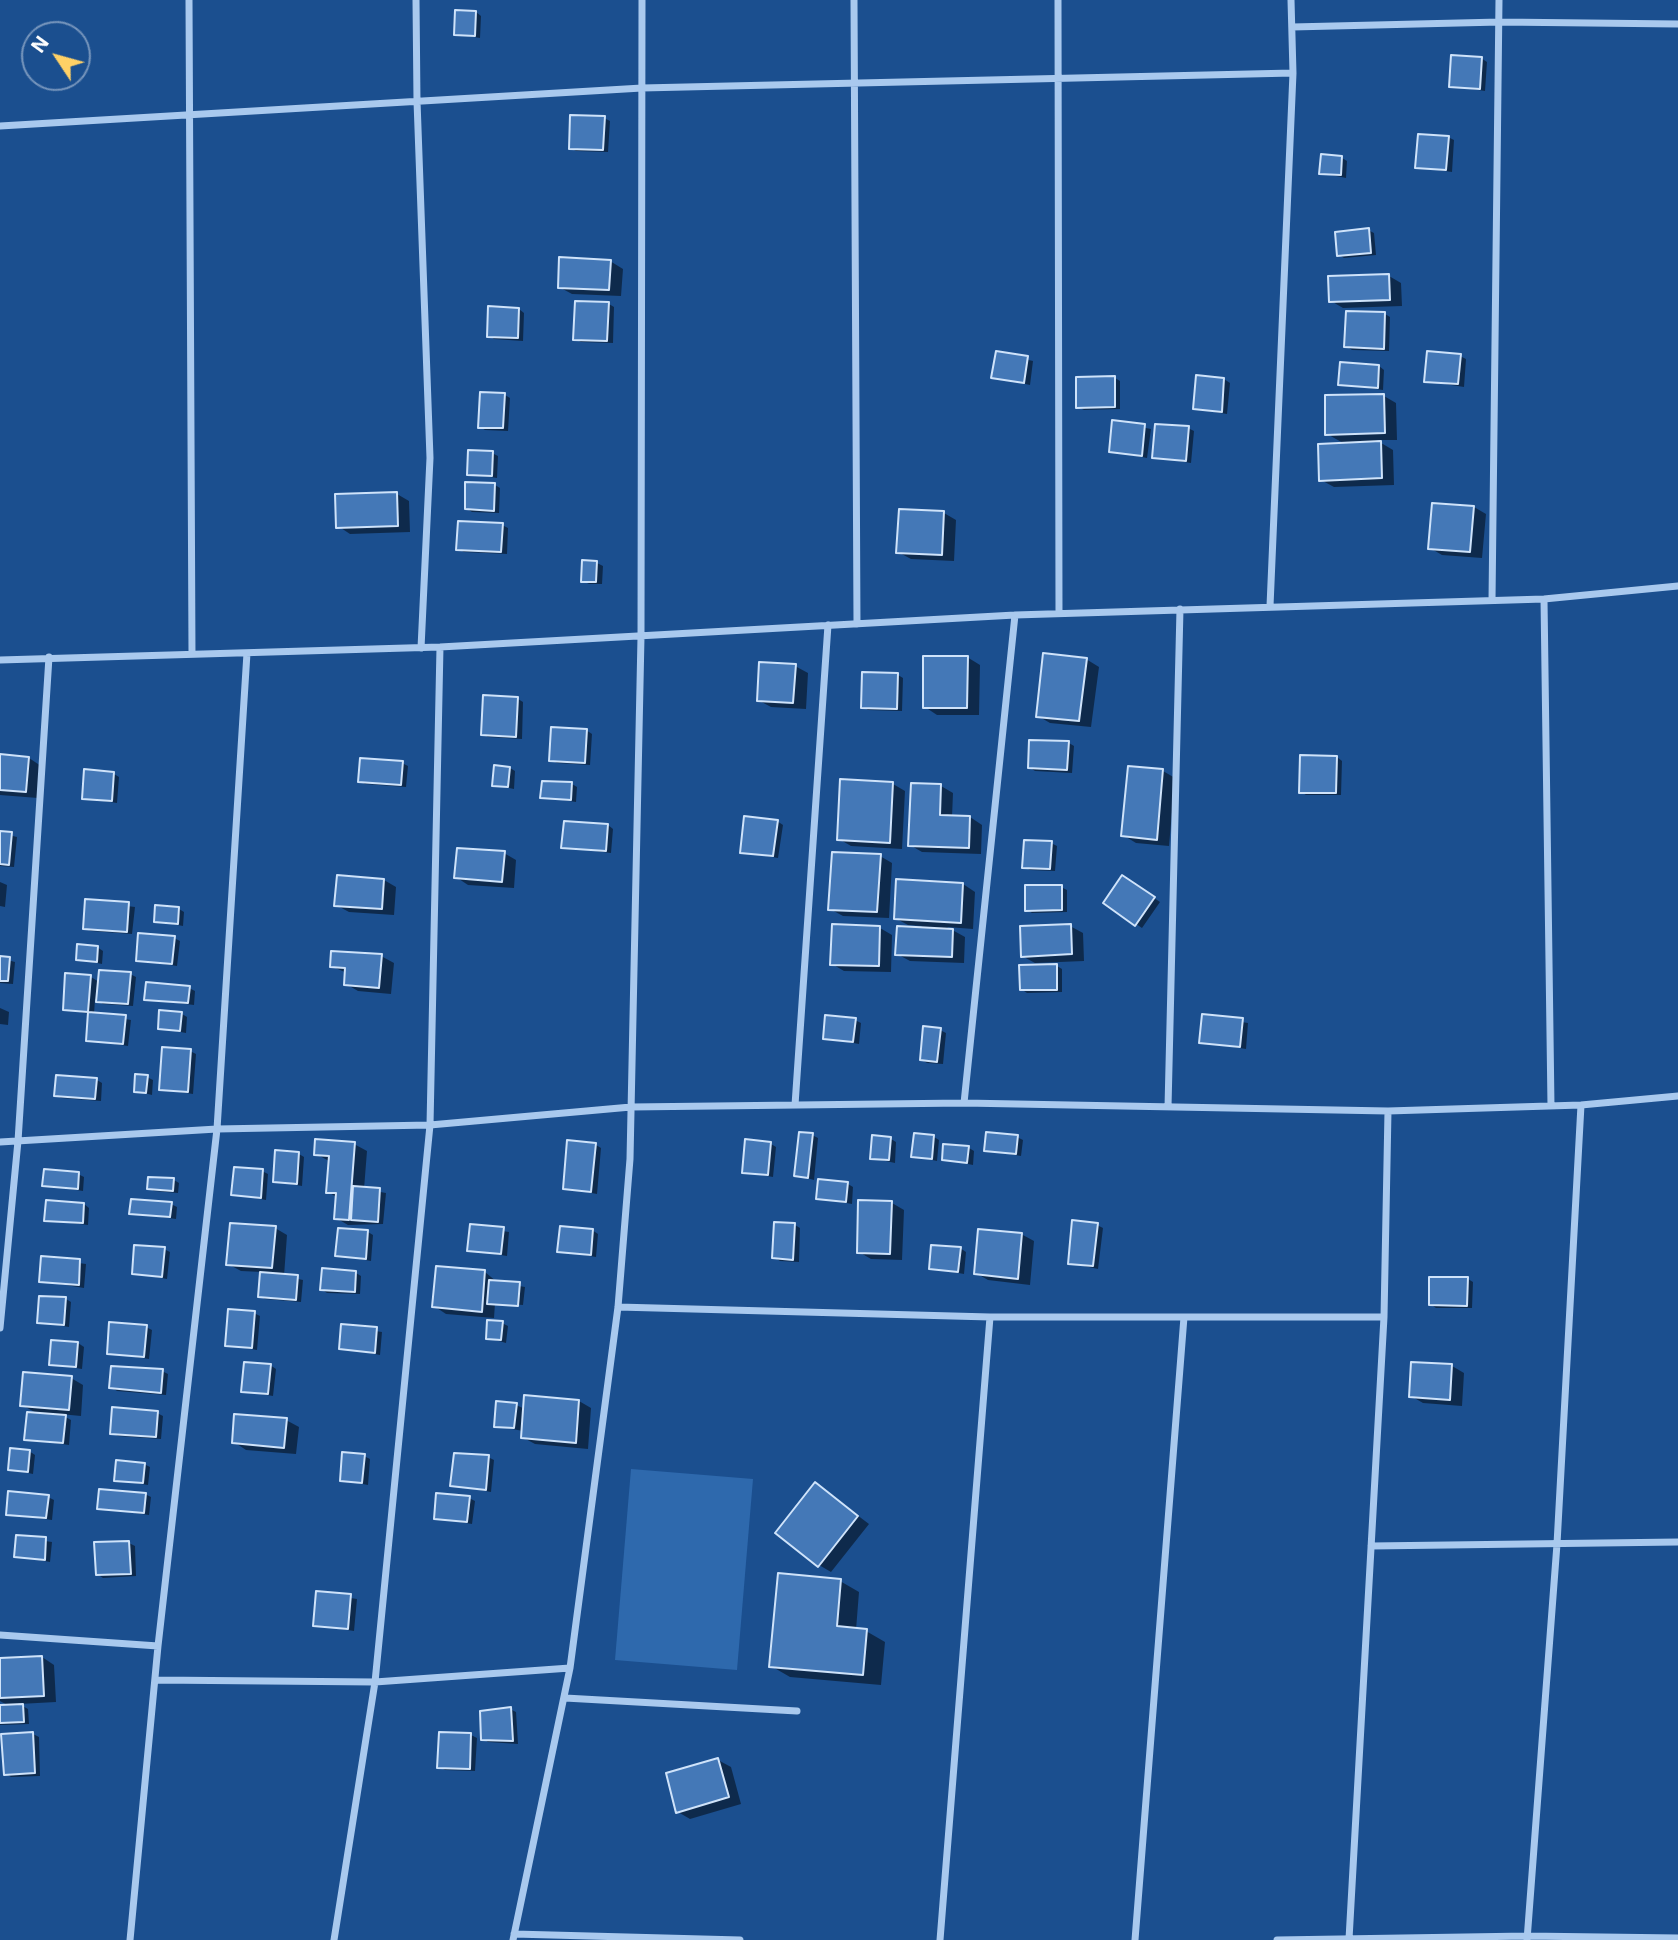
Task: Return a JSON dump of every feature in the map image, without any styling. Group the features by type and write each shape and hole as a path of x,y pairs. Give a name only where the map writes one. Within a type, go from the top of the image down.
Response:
{"street":[{"path":"189,0 192,654"},
{"path":"416,0 430,458 421,648"},
{"path":"642,0 641,638 631,1107 618,1307 570,1668 514,1937 740,1940"},
{"path":"854,0 857,624"},
{"path":"1058,0 1059,613"},
{"path":"1270,606 1293,73 1291,0"},
{"path":"1492,600 1499,0"},
{"path":"1292,27 1500,22 1678,23"},
{"path":"0,126 642,88 1293,73"},
{"path":"0,660 440,648 1059,613 1544,599 1678,586"},
{"path":"1544,599 1551,1106"},
{"path":"1168,1107 1180,609"},
{"path":"964,1103 1015,615"},
{"path":"795,1105 828,625"},
{"path":"334,1940 375,1682 430,1125 440,648"},
{"path":"131,1940 158,1646 217,1129 247,653"},
{"path":"0,1328 18,1141 49,657"},
{"path":"0,1142 217,1129 430,1125 631,1107 964,1103 1388,1111 1581,1105 1678,1096"},
{"path":"1527,1938 1557,1544 1581,1105"},
{"path":"1349,1938 1384,1317 1388,1111"},
{"path":"618,1307 990,1317 1384,1317"},
{"path":"940,1940 990,1317"},
{"path":"1135,1940 1184,1317"},
{"path":"1371,1546 1678,1542"},
{"path":"0,1635 158,1646"},
{"path":"156,1680 375,1682 570,1668"},
{"path":"565,1698 797,1711"},
{"path":"1277,1940 1678,1938"}],"shaded area":[{"path":"631,1469 753,1479 737,1670 615,1660"}],"building":[{"path":"455,10 476,11 475,36 454,35"},
{"path":"1451,55 1482,57 1480,89 1449,87"},
{"path":"570,115 605,116 603,150 569,149"},
{"path":"1418,134 1449,136 1446,170 1415,168"},
{"path":"1321,154 1342,156 1341,175 1319,174"},
{"path":"1369,228 1371,253 1337,256 1335,232"},
{"path":"559,257 611,260 609,290 558,288"},
{"path":"1389,274 1390,300 1329,302 1328,276"},
{"path":"575,301 609,302 607,341 573,340"},
{"path":"488,306 519,308 518,338 487,337"},
{"path":"1346,311 1385,312 1384,349 1344,347"},
{"path":"996,351 1028,356 1024,383 991,378"},
{"path":"1427,351 1461,354 1458,384 1424,382"},
{"path":"1340,362 1379,365 1378,388 1338,385"},
{"path":"1196,375 1224,378 1222,412 1193,409"},
{"path":"1115,376 1115,407 1076,408 1076,377"},
{"path":"480,392 505,393 503,428 478,428"},
{"path":"1384,394 1385,433 1325,435 1325,395"},
{"path":"1112,420 1145,424 1142,456 1109,452"},
{"path":"1155,424 1189,426 1186,461 1152,458"},
{"path":"1381,441 1382,478 1319,481 1318,444"},
{"path":"468,450 493,451 492,476 467,475"},
{"path":"465,482 495,483 494,511 465,509"},
{"path":"397,492 398,526 336,528 335,494"},
{"path":"1432,503 1474,506 1470,552 1428,549"},
{"path":"899,509 944,511 942,555 896,553"},
{"path":"458,521 503,523 501,552 456,550"},
{"path":"582,560 597,561 596,582 581,582"},
{"path":"1043,653 1087,658 1079,721 1036,717"},
{"path":"923,656 968,656 967,708 923,708"},
{"path":"759,662 796,664 793,703 757,701"},
{"path":"862,672 898,673 897,709 861,708"},
{"path":"483,695 518,697 516,737 481,735"},
{"path":"551,727 587,729 585,763 549,761"},
{"path":"1029,740 1069,741 1067,770 1028,768"},
{"path":"0,754 29,757 26,792 0,790"},
{"path":"1300,755 1337,756 1336,793 1299,793"},
{"path":"360,758 403,761 401,785 358,782"},
{"path":"494,765 510,767 508,787 492,786"},
{"path":"1128,766 1163,769 1157,840 1121,836"},
{"path":"84,769 114,772 112,801 82,799"},
{"path":"840,779 893,782 890,843 837,840"},
{"path":"542,781 572,782 571,800 540,798"},
{"path":"911,783 941,784 940,815 970,816 969,848 908,846"},
{"path":"744,816 778,820 773,856 740,853"},
{"path":"564,821 608,824 606,851 561,848"},
{"path":"0,831 12,832 9,865 0,864"},
{"path":"1024,840 1052,841 1050,869 1022,868"},
{"path":"457,848 505,851 502,882 454,878"},
{"path":"832,852 881,854 877,912 828,910"},
{"path":"337,875 384,879 382,909 334,906"},
{"path":"1122,875 1155,897 1135,926 1103,903"},
{"path":"896,879 963,883 961,923 894,919"},
{"path":"1025,885 1062,885 1062,910 1025,911"},
{"path":"85,899 129,902 127,932 83,929"},
{"path":"155,905 179,907 178,924 154,922"},
{"path":"832,924 880,926 879,966 830,965"},
{"path":"1071,924 1072,954 1021,957 1020,926"},
{"path":"897,926 953,929 952,957 895,955"},
{"path":"138,933 175,936 172,964 136,961"},
{"path":"77,944 98,946 97,962 76,960"},
{"path":"331,951 382,954 379,988 344,985 345,968 330,967"},
{"path":"0,956 10,957 8,981 0,981"},
{"path":"1057,964 1057,990 1020,990 1019,965"},
{"path":"99,970 131,972 128,1004 96,1002"},
{"path":"65,973 91,975 88,1012 63,1010"},
{"path":"146,982 190,986 188,1003 144,1000"},
{"path":"159,1010 182,1012 180,1031 158,1029"},
{"path":"88,1012 126,1015 123,1044 86,1041"},
{"path":"1202,1014 1243,1018 1240,1047 1199,1043"},
{"path":"825,1015 856,1018 853,1042 823,1039"},
{"path":"923,1026 941,1028 937,1062 920,1060"},
{"path":"162,1047 191,1049 188,1092 159,1090"},
{"path":"135,1074 148,1075 146,1093 134,1092"},
{"path":"56,1075 97,1078 95,1099 54,1096"},
{"path":"799,1132 813,1133 808,1178 794,1176"},
{"path":"986,1132 1018,1135 1016,1154 984,1151"},
{"path":"914,1133 934,1135 932,1159 911,1157"},
{"path":"872,1135 891,1137 889,1160 870,1159"},
{"path":"315,1139 355,1142 349,1220 334,1219 336,1193 326,1193 329,1156 314,1155"},
{"path":"745,1139 771,1142 768,1175 742,1173"},
{"path":"567,1140 596,1143 591,1192 563,1189"},
{"path":"943,1144 969,1146 967,1163 942,1160"},
{"path":"275,1150 299,1152 297,1184 273,1182"},
{"path":"234,1167 263,1169 261,1198 231,1195"},
{"path":"44,1169 79,1172 78,1189 42,1186"},
{"path":"148,1177 174,1178 173,1191 147,1189"},
{"path":"818,1179 848,1182 846,1202 816,1199"},
{"path":"353,1186 380,1188 378,1222 351,1220"},
{"path":"131,1199 172,1202 170,1217 129,1214"},
{"path":"46,1200 84,1203 83,1223 44,1221"},
{"path":"858,1200 892,1201 890,1254 857,1253"},
{"path":"1072,1220 1098,1223 1093,1266 1068,1264"},
{"path":"774,1222 795,1223 793,1260 772,1258"},
{"path":"230,1223 276,1226 272,1268 226,1265"},
{"path":"470,1224 504,1227 501,1254 467,1251"},
{"path":"560,1226 593,1229 591,1255 557,1252"},
{"path":"338,1228 368,1230 366,1259 335,1256"},
{"path":"978,1229 1022,1233 1018,1279 974,1274"},
{"path":"134,1245 165,1247 162,1277 132,1274"},
{"path":"931,1245 961,1247 958,1272 929,1269"},
{"path":"41,1256 80,1259 79,1285 39,1282"},
{"path":"436,1266 485,1270 482,1312 432,1307"},
{"path":"322,1268 356,1271 355,1292 320,1290"},
{"path":"260,1272 298,1275 296,1300 258,1297"},
{"path":"1429,1277 1468,1277 1467,1306 1429,1305"},
{"path":"489,1280 520,1282 518,1306 487,1304"},
{"path":"39,1296 66,1297 64,1325 37,1323"},
{"path":"228,1309 255,1311 252,1348 225,1346"},
{"path":"487,1320 503,1321 501,1340 486,1339"},
{"path":"109,1322 147,1325 144,1357 107,1354"},
{"path":"341,1324 377,1327 375,1353 339,1349"},
{"path":"51,1340 78,1342 76,1367 49,1365"},
{"path":"244,1362 271,1364 268,1394 241,1392"},
{"path":"1411,1362 1452,1364 1450,1400 1409,1397"},
{"path":"111,1366 163,1369 161,1393 109,1388"},
{"path":"23,1372 72,1376 69,1410 20,1406"},
{"path":"524,1395 579,1400 576,1443 521,1438"},
{"path":"496,1401 517,1403 514,1428 494,1427"},
{"path":"112,1407 158,1411 156,1437 110,1434"},
{"path":"27,1412 66,1415 63,1443 24,1440"},
{"path":"234,1414 287,1418 284,1448 232,1443"},
{"path":"10,1448 30,1450 28,1472 8,1470"},
{"path":"342,1452 365,1454 362,1483 340,1481"},
{"path":"454,1453 489,1455 486,1490 450,1486"},
{"path":"116,1460 145,1463 143,1483 114,1481"},
{"path":"815,1482 858,1516 818,1567 775,1533"},
{"path":"99,1489 146,1493 144,1513 97,1509"},
{"path":"8,1491 49,1495 46,1518 6,1515"},
{"path":"436,1493 470,1496 467,1522 434,1519"},
{"path":"16,1535 46,1537 45,1560 14,1557"},
{"path":"129,1541 131,1574 96,1575 94,1542"},
{"path":"778,1573 841,1579 837,1626 867,1629 863,1675 769,1667"},
{"path":"316,1591 351,1594 348,1629 313,1626"},
{"path":"42,1656 44,1696 0,1698 0,1658"},
{"path":"23,1704 24,1722 0,1723 0,1705"},
{"path":"511,1707 513,1741 481,1740 480,1711"},
{"path":"33,1732 35,1773 4,1775 1,1734"},
{"path":"439,1732 471,1733 470,1769 437,1768"},
{"path":"718,1758 729,1797 676,1813 666,1773"}]}
